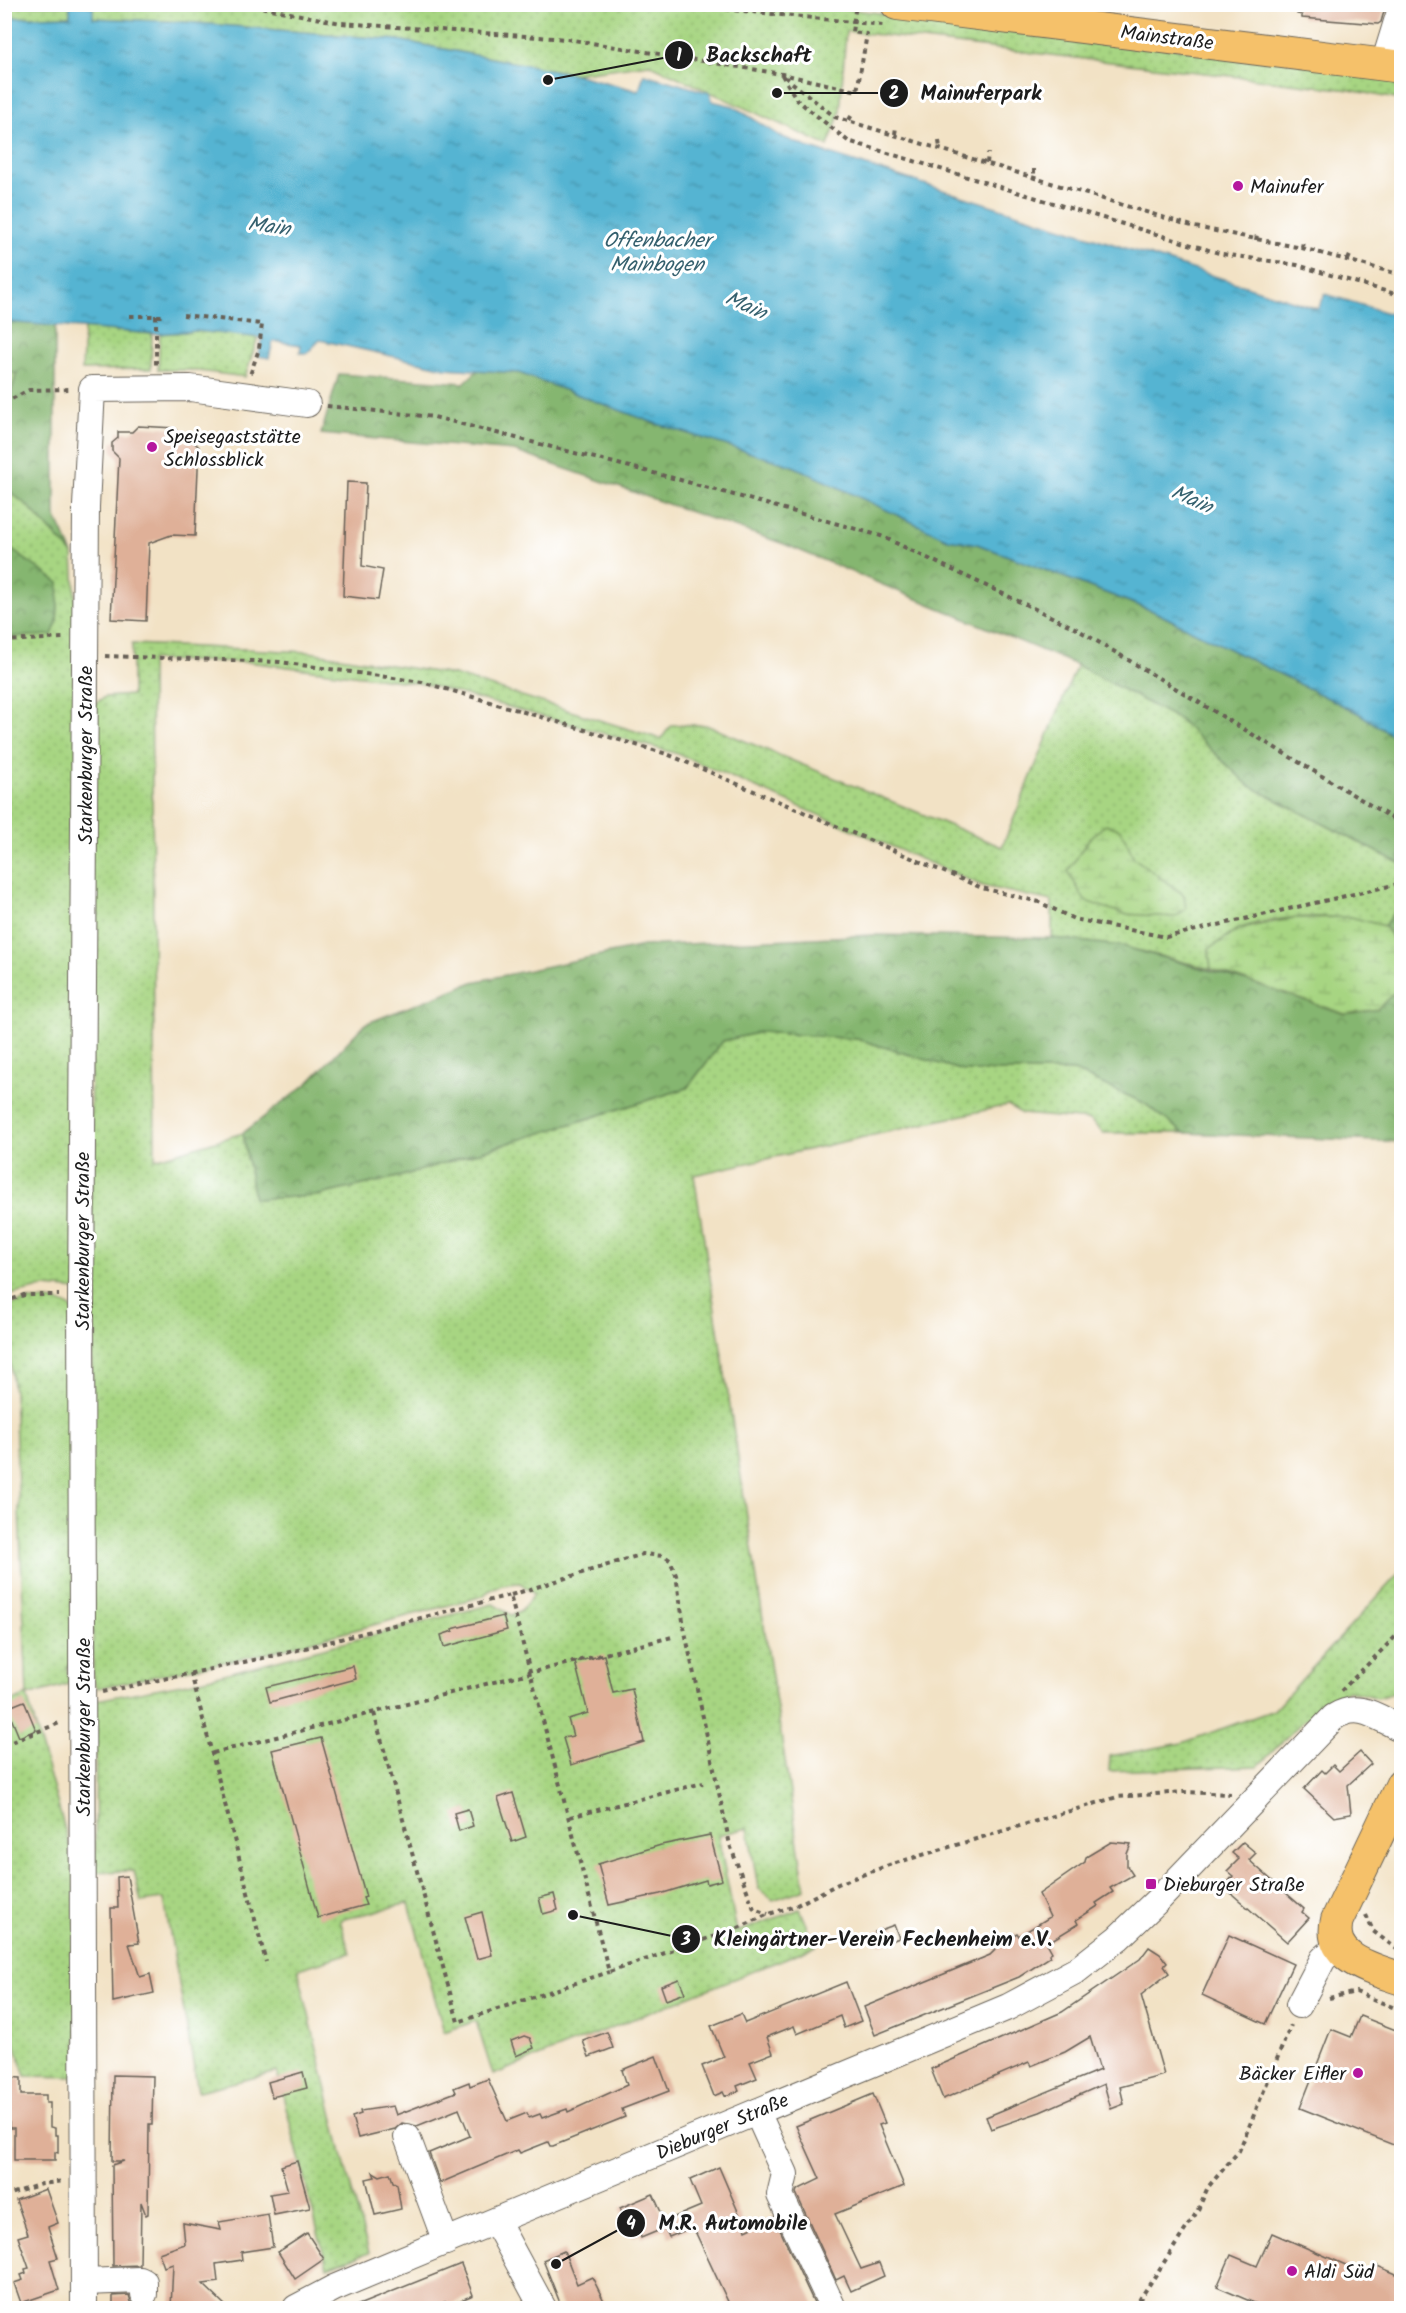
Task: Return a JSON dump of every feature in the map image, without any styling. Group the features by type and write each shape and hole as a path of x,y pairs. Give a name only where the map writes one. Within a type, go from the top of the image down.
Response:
{"main road":[{"name":"Mainstraße","path":"897,4 1393,65"},
{"path":"1401,1784 1337,1920 1335,1934 1338,1946 1354,1960 1401,1979"}],"street":[{"path":"1393,65 1401,5"},
{"path":"92,389 190,388 307,405"},
{"name":"Starkenburger Straße","path":"84,2308 81,1300 87,452 92,389"},
{"path":"1346,1709 1356,1708 1401,1728"},
{"name":"Dieburger Straße","path":"296,2308 334,2288 1008,2007 1077,1970 1131,1926 1334,1717 1346,1709"},
{"path":"1299,2005 1323,1959 1338,1946"},
{"path":"758,2112 785,2174 780,2194 833,2308"},
{"path":"407,2137 446,2242"},
{"path":"496,2221 543,2308"},
{"path":"84,2282 140,2280 144,2282 144,2294"}],"path":[{"path":"245,4 341,22 567,39 782,74 857,92 860,61 866,52 867,34 852,32 856,4"},
{"path":"782,74 835,117 1034,178 1080,189 1167,219 1256,240 1302,248 1391,270 1401,275"},
{"path":"782,74 797,100 848,141 1222,254 1297,265 1401,296"},
{"path":"849,120 853,113"},
{"path":"895,134 896,127"},
{"path":"939,141 940,148"},
{"path":"987,163 988,153"},
{"path":"1034,169 1034,178"},
{"path":"1124,205 1125,200"},
{"path":"1167,219 1169,213"},
{"path":"1256,240 1257,234"},
{"path":"1302,248 1303,240"},
{"path":"1348,260 1351,253"},
{"path":"156,315 156,388"},
{"path":"183,315 262,324 259,349 242,395"},
{"path":"130,316 165,316"},
{"path":"4,403 29,390 92,389"},
{"path":"307,405 434,417 673,478 881,536 1075,628 1401,824"},
{"path":"4,641 280,662 422,682 667,754 982,888 1039,902 1074,919 1166,937 1401,883"},
{"path":"4,1302 24,1295 53,1294 81,1300"},
{"path":"4,1745 83,1704 98,1693 282,1654 510,1595 643,1554 664,1556 669,1560 676,1575 684,1627 730,1845 754,1909 769,1914"},
{"path":"510,1595 532,1670 609,1972"},
{"path":"1346,1709 1341,1688 1401,1630"},
{"path":"213,1753 374,1713 532,1670 672,1637"},
{"path":"191,1673 266,1962"},
{"path":"374,1713 458,2022 736,1929 769,1914 795,1906 838,1884 889,1866 1117,1797 1183,1792 1231,1793 1248,1808"},
{"path":"570,1817 703,1783"},
{"path":"1368,1923 1384,1941 1401,1952"},
{"path":"1134,2308 1197,2212 1208,2187 1239,2151 1299,2005 1315,2012 1331,1996 1356,1992 1401,2010"},
{"path":"4,2196 51,2182 83,2183"}],"green space":[{"path":"93,4 804,4 1326,66 1401,79 1401,100 1350,90 846,31 840,112 828,146 649,64 574,74 398,40 185,22 92,18"},
{"path":"4,5 70,5 70,16 5,18"},
{"path":"5,322 55,325 55,515 73,554 28,506 5,488 5,413 17,373 5,373"},
{"path":"84,328 152,334 151,369 82,370"},
{"path":"196,331 258,337 245,377 191,370 158,370 160,334"},
{"path":"478,370 519,373 654,423 793,466 948,539 977,544 1153,611 1360,714 1401,741 1401,864 1248,785 1180,720 1077,665 784,544 514,451 321,434 339,374 464,383"},
{"path":"17,372 5,413 5,373"},
{"path":"5,488 28,506 73,554 77,632 77,1290 45,1287 5,1296 5,637 52,634 57,622 59,584 5,545"},
{"path":"5,545 59,583 57,622 52,635 5,637"},
{"path":"132,644 309,652 454,675 661,739 671,725 706,725 1002,847 1077,665 1180,720 1248,785 1401,864 1401,902 1384,926 1331,917 1294,918 1258,923 1237,930 1209,949 1211,969 1121,946 1052,938 1052,901 983,886 678,754 425,684 248,662 151,660 155,1159 243,1133 254,1199 316,1196 402,1176 687,1088 723,1041 761,1032 857,1039 964,1071 1074,1071 1144,1103 1184,1133 1103,1133 1090,1120 1022,1114 1008,1105 694,1175 805,1889 773,1900 758,1888 748,1828 718,1835 737,1932 800,1909 816,1946 493,2075 476,2021 444,2032 409,1903 340,1920 350,1953 298,1969 345,2166 369,2253 327,2267 277,2072 198,2091 164,1899 141,1902 134,1871 95,1872 96,1700 193,1682 493,1604 511,1615 520,1612 534,1594 520,1583 505,1585 491,1589 483,1596 263,1654 98,1688 93,1681 89,707 105,697 132,695"},
{"path":"1106,824 1121,830 1134,858 1184,895 1186,909 1175,917 1124,914 1085,901 1068,871 1088,840"},
{"path":"1401,902 1401,951 1384,926"},
{"path":"1351,917 1384,926 1401,951 1401,986 1377,1009 1345,1014 1211,969 1209,949 1239,929 1293,918"},
{"path":"874,935 1052,938 1121,946 1255,983 1377,1009 1401,986 1401,1142 1184,1133 1144,1103 1074,1071 964,1071 857,1039 761,1032 723,1041 687,1088 402,1176 315,1196 254,1199 243,1133 308,1083 365,1024 473,982 643,946"},
{"path":"27,1300 60,1302 77,1313 76,1666 67,1667 69,1684 27,1696 77,1872 77,2077 25,2076 13,2038 5,2039 5,1705 27,1695 14,1394 4,1307"},
{"path":"1401,1571 1401,1690 1378,1698 1348,1690 1302,1722 1258,1766 1109,1771 1110,1756 1182,1743 1274,1710"}],"water":[{"name":"Offenbacher Mainbogen","path":"70,5 93,5 93,18 185,22 398,40 574,74 639,91 644,74 710,93 712,101 733,106 780,136 807,147 1318,309 1325,294 1401,317 1401,741 1360,714 1153,611 977,544 948,539 793,466 654,423 519,373 445,368 320,340 307,353 300,353 301,345 273,341 269,358 258,356 263,338 196,331 156,334 5,322 5,18 70,16"}],"building":[{"path":"1297,4 1386,4 1381,22 1378,24 1302,18 1302,15 1297,14"},
{"path":"138,426 175,428 182,441 193,441 199,447 195,536 171,535 149,543 146,621 111,619 119,458 112,451 112,443 118,438 118,432 132,432"},
{"path":"347,482 366,483 362,566 383,570 378,600 343,596"},
{"path":"503,1616 507,1630 444,1647 441,1635 453,1631 452,1629"},
{"path":"604,1655 613,1693 632,1689 644,1742 571,1765 563,1738 573,1736 568,1719 588,1713 575,1662"},
{"path":"353,1666 356,1679 270,1702 266,1687"},
{"path":"24,1701 36,1730 19,1737 7,1708"},
{"path":"321,1738 366,1897 363,1898 366,1905 318,1918 272,1750"},
{"path":"1360,1752 1371,1764 1348,1785 1351,1814 1334,1817 1304,1789 1322,1770 1325,1773 1333,1765 1339,1771"},
{"path":"513,1793 526,1837 512,1842 498,1798"},
{"path":"468,1809 473,1826 459,1831 454,1813"},
{"path":"710,1835 722,1880 707,1884 706,1880 660,1894 609,1905 598,1864 661,1845"},
{"path":"1111,1842 1131,1844 1127,1854 1127,1866 1133,1875 1110,1888 1113,1892 1096,1903 1098,1906 1076,1920 1078,1924 1047,1943 1052,1952 1049,1954 1050,1957 1019,1977 875,2035 864,2007 990,1955 995,1950 993,1946 1017,1933 1019,1936 1050,1917 1039,1894 1085,1862 1086,1857"},
{"path":"1243,1842 1256,1853 1249,1860 1304,1909 1302,1912 1309,1918 1287,1942 1224,1887 1233,1876 1227,1871 1239,1859 1232,1853"},
{"path":"127,1876 139,1943 129,1944 140,1977 150,1974 154,1993 113,2002 111,1908 118,1908 117,1877"},
{"path":"554,1894 558,1910 543,1914 539,1898"},
{"path":"482,1912 492,1955 477,1959 465,1917"},
{"path":"894,1925 899,1938 881,1945 875,1932"},
{"path":"1229,1935 1293,1964 1265,2024 1202,1995"},
{"path":"1149,1947 1160,1954 1167,1963 1164,1966 1169,1973 1141,1995 1164,2075 1120,2087 1124,2104 1111,2109 1104,2084 1040,2112 991,2129 986,2117 1100,2070 1090,2037 1065,2052 1031,2066 1029,2062 943,2099 931,2069 1062,2012 1140,1959"},
{"path":"679,1979 685,1993 666,2000 661,1986"},
{"path":"846,1982 861,2021 844,2028 840,2016 797,2034 794,2026 767,2037 773,2053 750,2062 757,2078 737,2086 739,2091 725,2096 723,2092 714,2096 702,2066 724,2057 711,2026 741,2014 745,2023"},
{"name":"Bäcker Eifler","path":"1360,2016 1401,2032 1401,2148 1300,2108 1331,2029 1351,2037"},
{"path":"607,2032 613,2048 589,2057 583,2041"},
{"path":"524,2036 530,2038 534,2048 516,2056 511,2041"},
{"path":"656,2056 669,2091 622,2109 625,2117 553,2146 550,2146 548,2142 520,2153 518,2150 440,2183 429,2153 470,2136 459,2109 417,2126 402,2123 395,2129 358,2138 352,2117 361,2114 360,2111 393,2106 396,2115 456,2092 454,2088 469,2082 470,2086 488,2079 507,2121 527,2113 529,2118 540,2114 542,2118 567,2109 568,2112 627,2085 622,2070"},
{"path":"303,2072 307,2088 272,2097 268,2082"},
{"path":"113,2075 153,2076 152,2124 149,2124 148,2214 146,2215 141,2202 140,2265 113,2266 112,2165 124,2161 112,2161"},
{"path":"4,2077 21,2078 21,2095 46,2095 46,2103 50,2103 50,2127 55,2128 55,2135 58,2135 58,2153 55,2152 55,2160 14,2160 14,2128 9,2128 9,2095 5,2095"},
{"path":"873,2094 885,2123 879,2125 904,2186 835,2214 861,2269 879,2263 884,2276 851,2291 844,2276 836,2280 796,2193 797,2190 820,2179 796,2126"},
{"path":"297,2161 310,2208 274,2215 270,2194 288,2191 281,2166"},
{"path":"719,2167 746,2230 774,2217 815,2305 809,2308 731,2308 693,2227 669,2237 665,2228 641,2238 640,2234 633,2237 620,2208 653,2194 665,2221 701,2206 690,2180"},
{"path":"373,2172 380,2176 390,2173 393,2182 397,2184 401,2209 375,2215 366,2179 375,2177"},
{"path":"46,2189 58,2223 48,2227 58,2258 50,2260 59,2290 21,2303 14,2283 23,2280 21,2275 26,2273 25,2269 29,2268 18,2237 28,2234 16,2200"},
{"path":"268,2214 273,2247 241,2252 242,2260 216,2264 218,2282 203,2284 228,2308 171,2308 173,2264 164,2267 159,2253 185,2244 183,2223 221,2230 219,2222"},
{"path":"307,2233 324,2259 295,2279 278,2252"},
{"name":"Aldi Süd","path":"1272,2233 1371,2276 1375,2265 1401,2276 1401,2308 1266,2308 1217,2287 1231,2255 1257,2266"},
{"path":"564,2251 577,2284 592,2277 604,2301 589,2308 562,2308 543,2260"},
{"path":"461,2264 473,2295 447,2306 445,2302 429,2308 351,2308"},
{"path":"129,2295 131,2302 140,2308 113,2308 113,2296"}],"place":[{"name":"Backschaft","path":"548,80"},
{"name":"Mainuferpark","path":"777,93"},
{"name":"Mainufer","path":"1238,186"},
{"name":"Speisegaststätte Schlossblick","path":"152,447"},
{"name":"Dieburger Straße","path":"1151,1884"},
{"name":"Kleingärtner-Verein Fechenheim e.V.","path":"573,1915"},
{"name":"Bäcker Eifler","path":"1358,2073"},
{"name":"M.R. Automobile","path":"556,2264"},
{"name":"Aldi Süd","path":"1292,2271"}],"water label":[{"name":"Main","path":"269,226"},
{"name":"Main","path":"746,305"},
{"name":"Main","path":"1192,499"}]}
